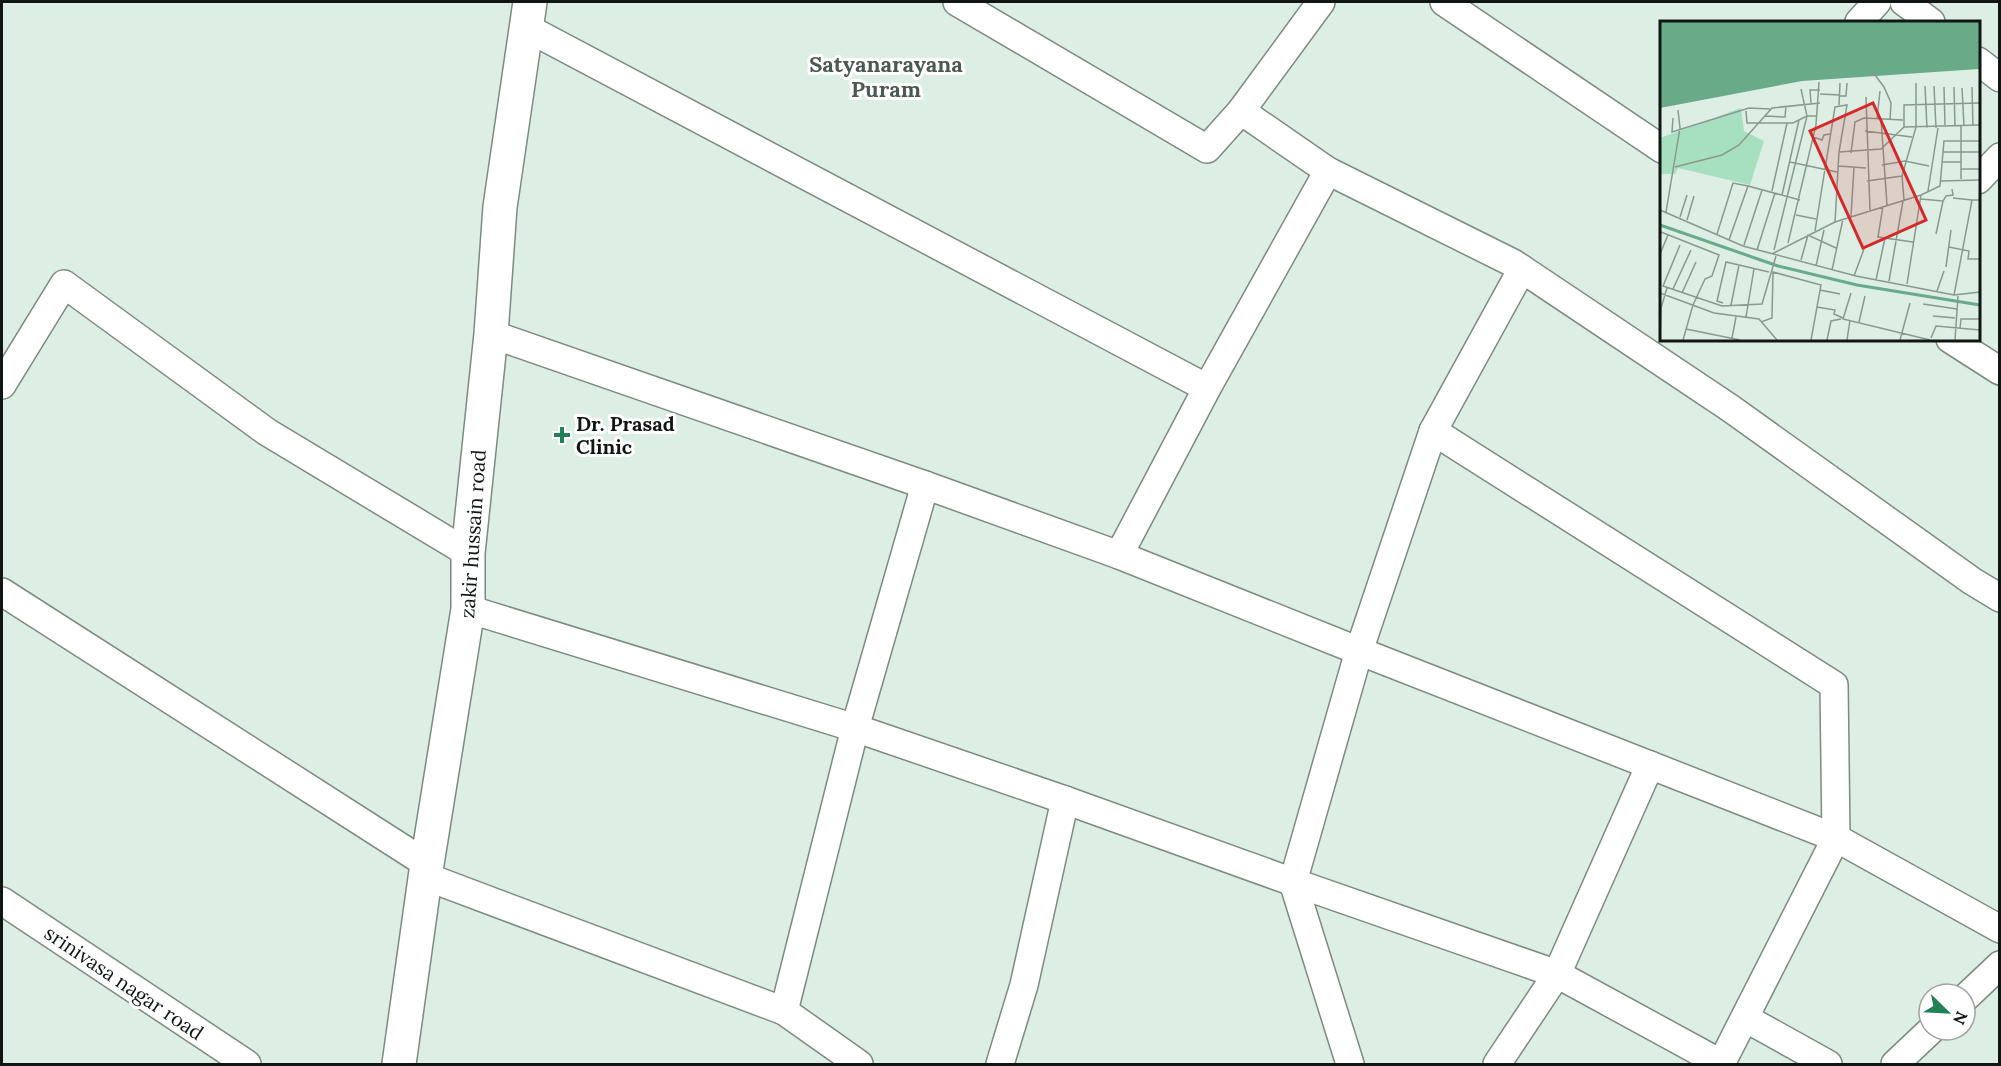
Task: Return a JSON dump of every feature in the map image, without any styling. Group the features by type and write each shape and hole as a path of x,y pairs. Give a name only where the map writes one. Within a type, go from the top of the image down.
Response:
{"street":[{"path":"957,2 1207,148 1241,111 1321,2"},
{"path":"1444,2 1660,148"},
{"path":"1861,21 1877,2"},
{"path":"1904,2 1929,21"},
{"path":"529,15 1207,388"},
{"name":"zakir hussain road","path":"399,1065 468,609 468,553 491,334 500,207 529,15"},
{"path":"1980,63 2000,78"},
{"path":"1241,111 1328,171 1513,263 1730,408 1972,581 2000,598"},
{"path":"1980,178 2000,158"},
{"path":"1119,555 1207,388 1328,171"},
{"path":"1350,1065 1293,882 1359,651 1433,431 1522,269"},
{"path":"3,379 64,284 267,432 468,553"},
{"path":"491,334 1119,555 1836,838 2000,929"},
{"path":"1952,340 2000,371"},
{"path":"468,609 855,728 1557,974 1721,1064 1836,838 1834,685 1433,431"},
{"path":"784,1011 855,728 925,485"},
{"path":"2,592 427,871 784,1011 860,1065"},
{"path":"1497,1065 1557,974 1650,765"},
{"path":"1000,1065 1024,985 1065,800"},
{"name":"srinivasa nagar road","path":"2,901 246,1065"},
{"path":"1977,987 2000,965"},
{"path":"1745,1018 1828,1065"},
{"path":"1894,1065 1918,1042"}],"place":[{"name":"Dr. Prasad Clinic","path":"562,435"}],"district":[{"name":"Satyanarayana Puram","path":"886,76"}]}
